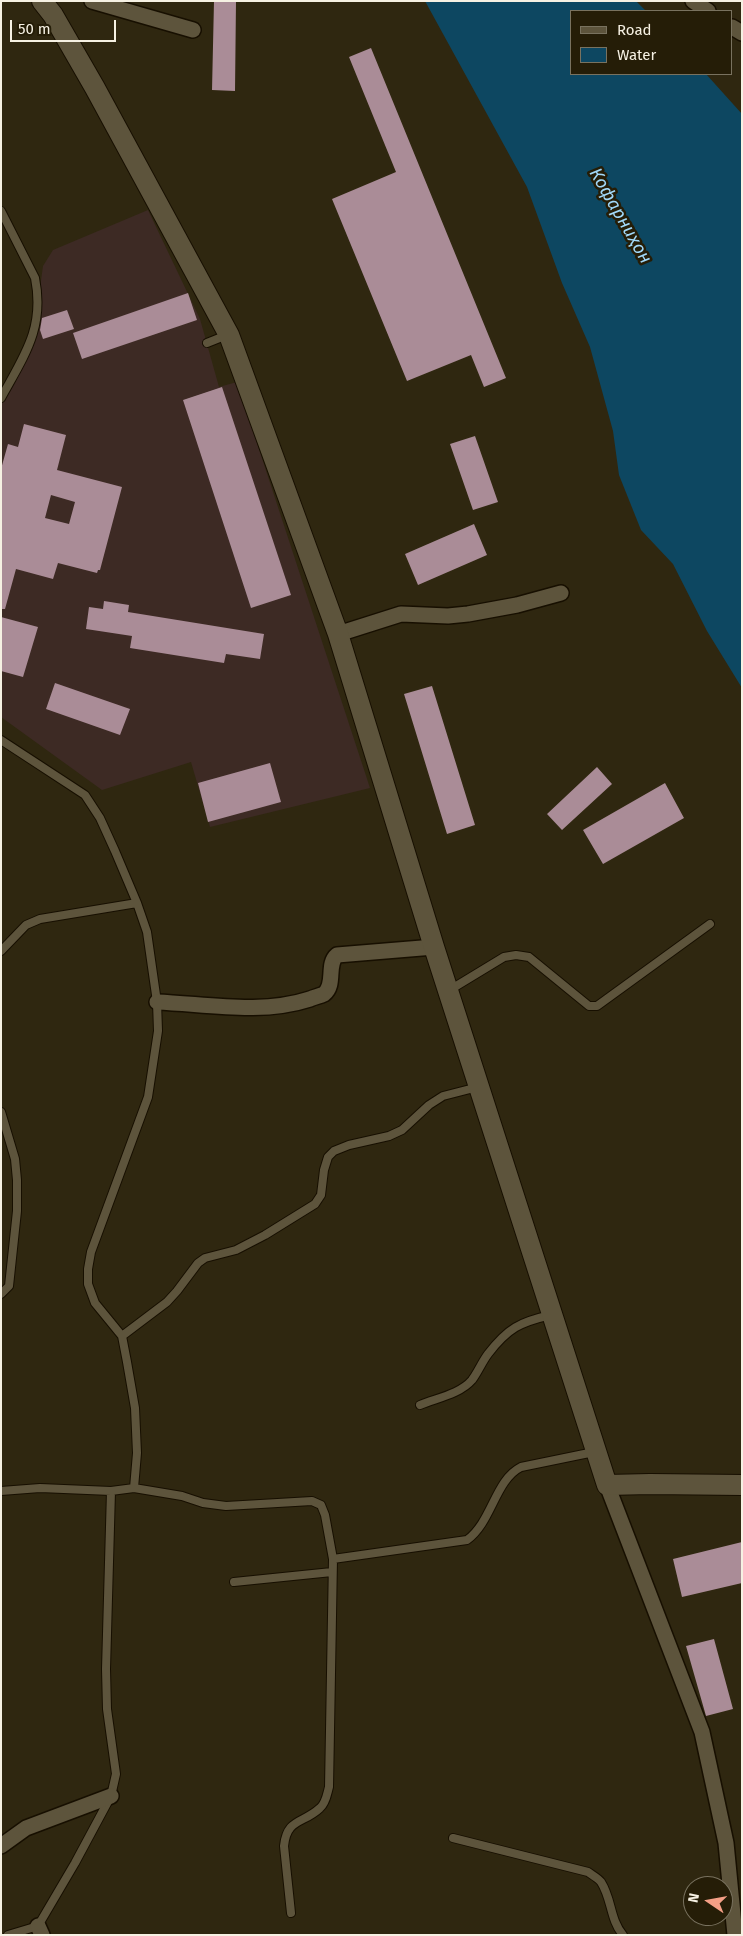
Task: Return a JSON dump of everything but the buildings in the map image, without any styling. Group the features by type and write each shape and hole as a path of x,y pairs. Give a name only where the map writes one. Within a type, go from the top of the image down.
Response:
{"street":[{"path":"42,1 53,15 95,88 229,335 338,634 434,947 596,1452 702,1732 726,1844 735,1935"},
{"path":"92,1 192,30"},
{"path":"693,1 706,10"},
{"path":"338,634 401,614 448,616 468,614 517,605 561,593"},
{"path":"157,1002 240,1008 271,1007 302,1002 323,994 328,990 332,962 337,955 434,947"},
{"path":"607,1485 742,1485"},
{"path":"1,1846 26,1828 111,1796"}],"lane":[{"path":"1,211 35,278 37,290 34,331 31,343 1,398"},
{"path":"207,343 229,335"},
{"path":"1,740 86,795 100,818 137,902 147,932 157,1002 158,1031 148,1097 91,1252 88,1269 88,1284 95,1303 122,1336 135,1408 137,1453 134,1488"},
{"path":"1,951 26,925 40,919 137,902"},
{"path":"448,991 504,957 516,955 529,958 589,1006 597,1006 710,924"},
{"path":"122,1336 177,1292 198,1263 205,1258 236,1250 265,1235 315,1204 321,1195 324,1170 328,1157 334,1151 349,1145 389,1136 402,1130 429,1104 443,1096 479,1086"},
{"path":"1,1112 15,1159 18,1211 9,1286 1,1294"},
{"path":"420,1405 461,1390 472,1380 488,1354 511,1328 531,1319 552,1315"},
{"path":"333,1559 467,1540 482,1525 507,1478 514,1470 596,1452"},
{"path":"1,1491 40,1488 111,1491 134,1488 226,1506 312,1501 321,1505 325,1515 333,1559 329,1786 326,1800 320,1808 290,1826 285,1835 284,1846 291,1913"},
{"path":"8,1935 40,1930 111,1796 116,1774 107,1709 106,1669 111,1491"},
{"path":"234,1582 332,1572"},
{"path":"453,1838 588,1872 601,1881 616,1926 623,1935"}],"shaded area":[{"path":"148,210 200,319 219,387 237,382 370,788 210,827 191,762 102,790 1,717 1,399 33,339 43,266 53,250"}],"water":[{"name":"Кофарниҳон","path":"425,1 636,1 645,10 570,10 570,75 707,75 742,114 742,688 707,631 673,564 641,530 619,475 613,431 590,347 562,283 527,187"}]}
